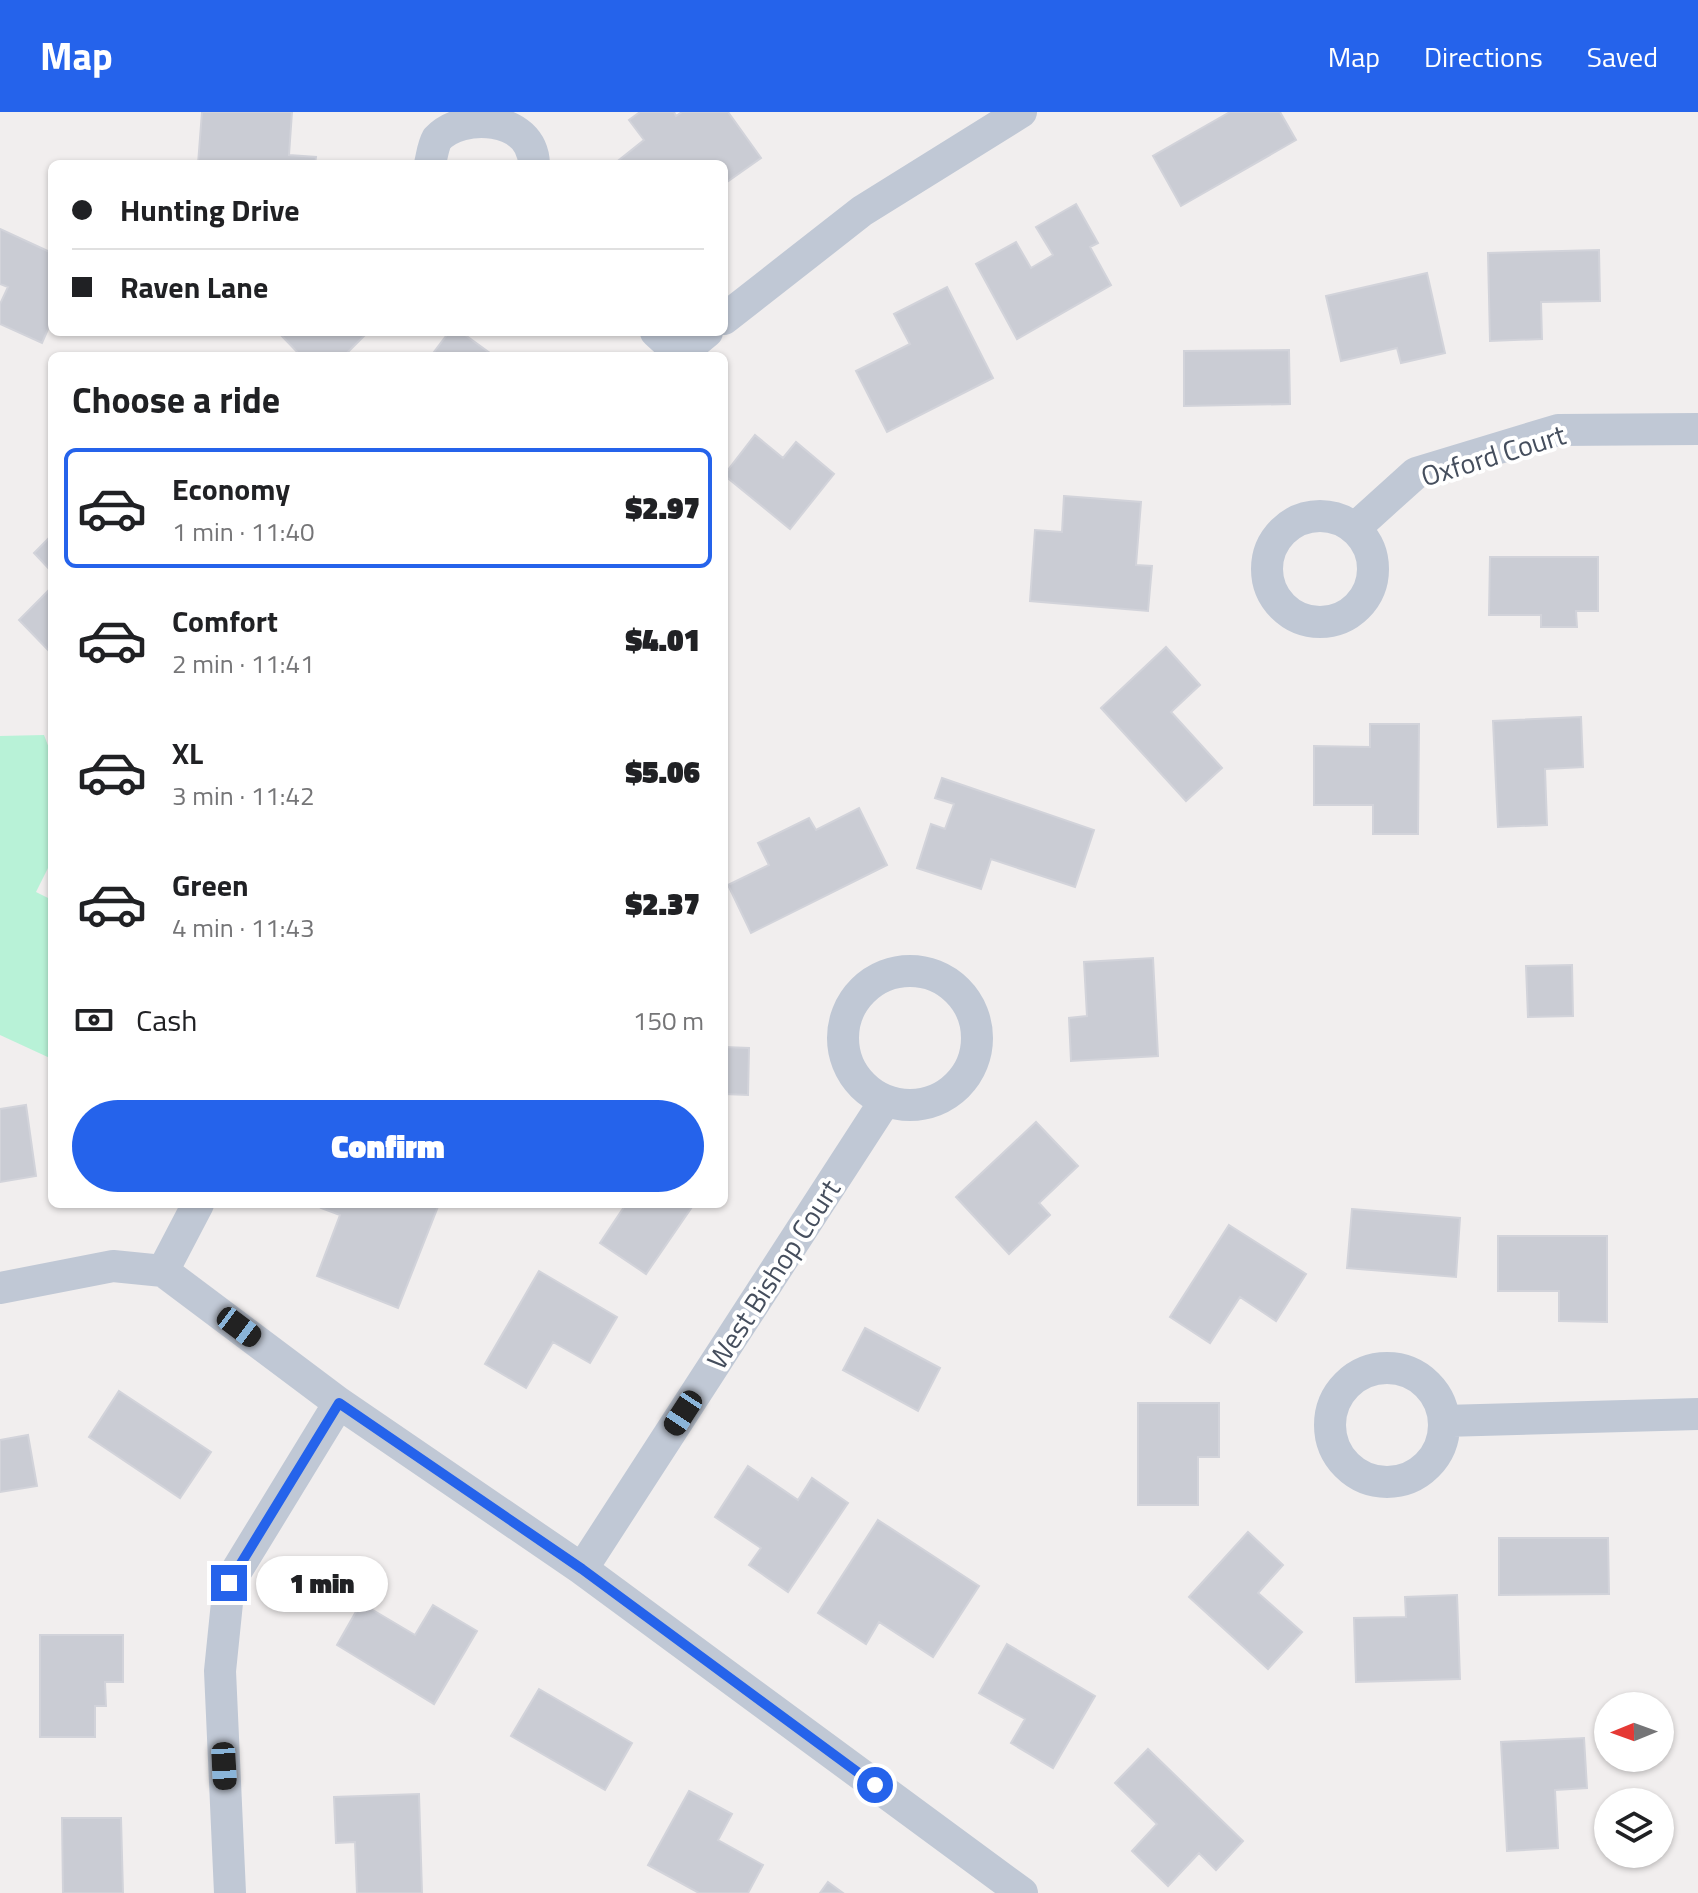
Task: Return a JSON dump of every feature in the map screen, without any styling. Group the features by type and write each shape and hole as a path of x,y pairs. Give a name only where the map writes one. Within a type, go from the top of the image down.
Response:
{"street":[{"path":"728,316 862,211 1021,112"},
{"path":"431,160 437,138 450,123 464,116 482,113 500,116 518,127 529,141 533,160"},
{"path":"660,336 676,352"},
{"path":"683,352 702,336"},
{"name":"Oxford Court","path":"1355,528 1416,473 1558,430 1698,429"},
{"path":"910,970 935,975 957,990 972,1011 978,1037 973,1063 959,1085 937,1100 911,1106 885,1101 863,1086 849,1065 843,1039 848,1013 862,991 884,976 910,970"},
{"name":"West Bishop Court","path":"582,1569 885,1101"},
{"path":"163,1271 196,1208"},
{"path":"0,1288 113,1266 163,1271 339,1403 582,1569 1022,1893"},
{"path":"230,1893 220,1671 229,1583 339,1403"},
{"path":"1444,1421 1698,1414"}],"green space":[{"path":"44,735 48,746 48,868 36,892 48,898 48,1057 0,1035 0,736"}],"building":[{"path":"202,112 292,112 289,155 316,157 316,160 198,160"},
{"path":"640,112 674,112 676,116 682,112 728,112 761,158 728,181 728,160 619,160 644,140 629,120"},
{"path":"1230,112 1280,112 1296,140 1181,206 1153,156"},
{"path":"1076,204 1098,243 1090,247 1111,285 1017,339 976,264 1016,242 1031,268 1053,255 1036,227"},
{"path":"0,229 48,251 48,329 42,343 0,324 0,304 8,287 0,284"},
{"path":"1599,250 1600,301 1541,302 1542,339 1490,341 1488,253"},
{"path":"1427,273 1445,353 1401,363 1397,348 1341,361 1326,296"},
{"path":"947,287 993,378 887,432 856,371 910,344 894,314"},
{"path":"282,336 364,336 348,352 297,352"},
{"path":"446,336 466,336 488,352 434,352"},
{"path":"1289,350 1290,404 1184,406 1184,351"},
{"path":"755,435 783,458 796,442 834,474 790,529 728,478 728,470"},
{"path":"1064,496 1141,502 1136,565 1152,566 1148,611 1030,601 1035,530 1062,532"},
{"path":"48,539 48,568 34,553"},
{"path":"1490,557 1598,557 1598,611 1576,611 1577,627 1541,627 1541,615 1489,615"},
{"path":"48,591 48,650 19,620"},
{"path":"1166,647 1200,685 1171,712 1222,768 1186,801 1101,708"},
{"path":"1581,717 1583,767 1545,769 1547,825 1498,827 1493,721"},
{"path":"1370,724 1419,724 1418,834 1373,834 1373,805 1314,805 1314,746 1370,747"},
{"path":"942,778 1094,830 1075,887 991,859 981,889 917,868 931,824 945,829 954,804 935,798"},
{"path":"859,808 887,865 751,933 728,885 769,865 758,843 809,818 816,830"},
{"path":"1153,958 1158,1056 1071,1061 1069,1018 1087,1016 1084,962"},
{"path":"1572,965 1573,1016 1528,1017 1526,966"},
{"path":"728,1047 749,1048 748,1095 728,1094"},
{"path":"26,1105 36,1176 0,1182 0,1109"},
{"path":"1036,1122 1078,1166 1039,1203 1050,1215 1009,1254 956,1197"},
{"path":"321,1208 437,1208 398,1308 317,1276 340,1215"},
{"path":"623,1208 691,1208 646,1274 600,1243"},
{"path":"1352,1209 1460,1218 1456,1277 1347,1268"},
{"path":"1229,1225 1306,1274 1276,1321 1240,1297 1210,1343 1170,1317"},
{"path":"1498,1236 1607,1236 1607,1322 1559,1321 1559,1291 1498,1291"},
{"path":"539,1271 617,1317 590,1363 553,1342 526,1388 485,1364"},
{"path":"865,1328 940,1368 918,1411 843,1370"},
{"path":"119,1391 211,1452 180,1498 89,1437"},
{"path":"1138,1403 1219,1403 1219,1457 1198,1457 1198,1505 1138,1505"},
{"path":"28,1435 37,1486 0,1492 0,1440"},
{"path":"748,1466 798,1500 812,1478 848,1503 788,1592 749,1565 761,1548 715,1517"},
{"path":"878,1520 979,1586 933,1657 879,1622 866,1644 818,1613"},
{"path":"1248,1532 1283,1565 1258,1593 1302,1632 1268,1669 1189,1597"},
{"path":"1499,1538 1608,1538 1609,1594 1499,1595"},
{"path":"1457,1595 1460,1679 1356,1682 1354,1618 1406,1617 1405,1597"},
{"path":"361,1603 415,1635 433,1605 477,1631 434,1704 337,1645"},
{"path":"40,1635 123,1635 123,1682 105,1682 106,1706 95,1706 95,1737 40,1737"},
{"path":"1007,1644 1095,1696 1053,1768 1011,1743 1025,1719 979,1693"},
{"path":"539,1689 632,1743 605,1790 511,1736"},
{"path":"1584,1738 1587,1788 1555,1790 1558,1848 1507,1851 1501,1742"},
{"path":"1148,1749 1243,1841 1216,1870 1199,1853 1168,1886 1132,1851 1157,1824 1115,1783"},
{"path":"689,1791 732,1814 718,1840 763,1865 748,1893 699,1893 648,1865"},
{"path":"419,1794 422,1893 357,1893 355,1842 336,1843 334,1797"},
{"path":"62,1818 121,1818 123,1893 63,1893"},
{"path":"828,1882 843,1893 820,1893"}],"route":[{"path":"229,1583 339,1403 582,1569 875,1785"}]}
